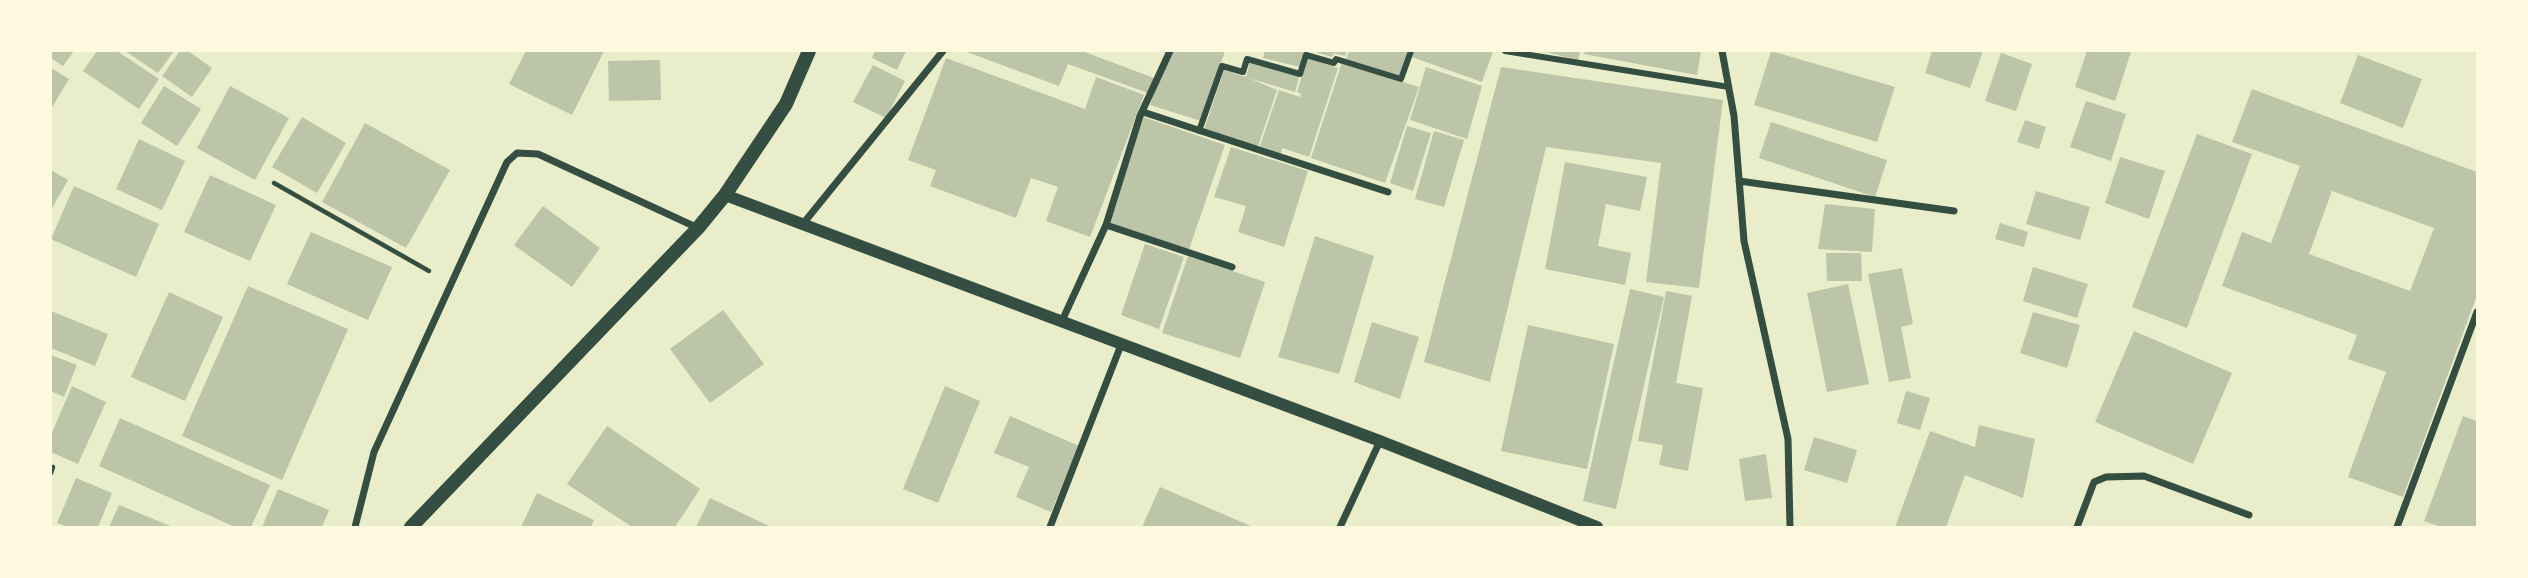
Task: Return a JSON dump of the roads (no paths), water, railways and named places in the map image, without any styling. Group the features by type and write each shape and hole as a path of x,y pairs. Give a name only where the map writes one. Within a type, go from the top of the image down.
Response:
{"main road":[{"path":"411,527 698,228 725,195 786,104 808,51"}],"street":[{"path":"802,225 943,51"},
{"path":"1061,323 1106,226 1143,112 1170,51"},
{"path":"1199,131 1222,66 1242,72 1247,59 1300,74 1306,55 1334,63 1336,58 1401,79 1411,51"},
{"path":"1505,51 1729,88"},
{"path":"1722,51 1740,181 1744,241 1788,439 1790,527"},
{"path":"1143,112 1388,192"},
{"path":"355,527 374,452 507,162 517,153 538,154 698,228"},
{"path":"1740,181 1954,211"},
{"path":"725,195 1380,442 1597,527"},
{"path":"1106,226 1232,267"},
{"path":"2397,527 2477,312"},
{"path":"1050,527 1121,345"},
{"path":"1340,527 1380,442"},
{"path":"2077,527 2094,482 2106,477 2144,475 2249,515"}]}
